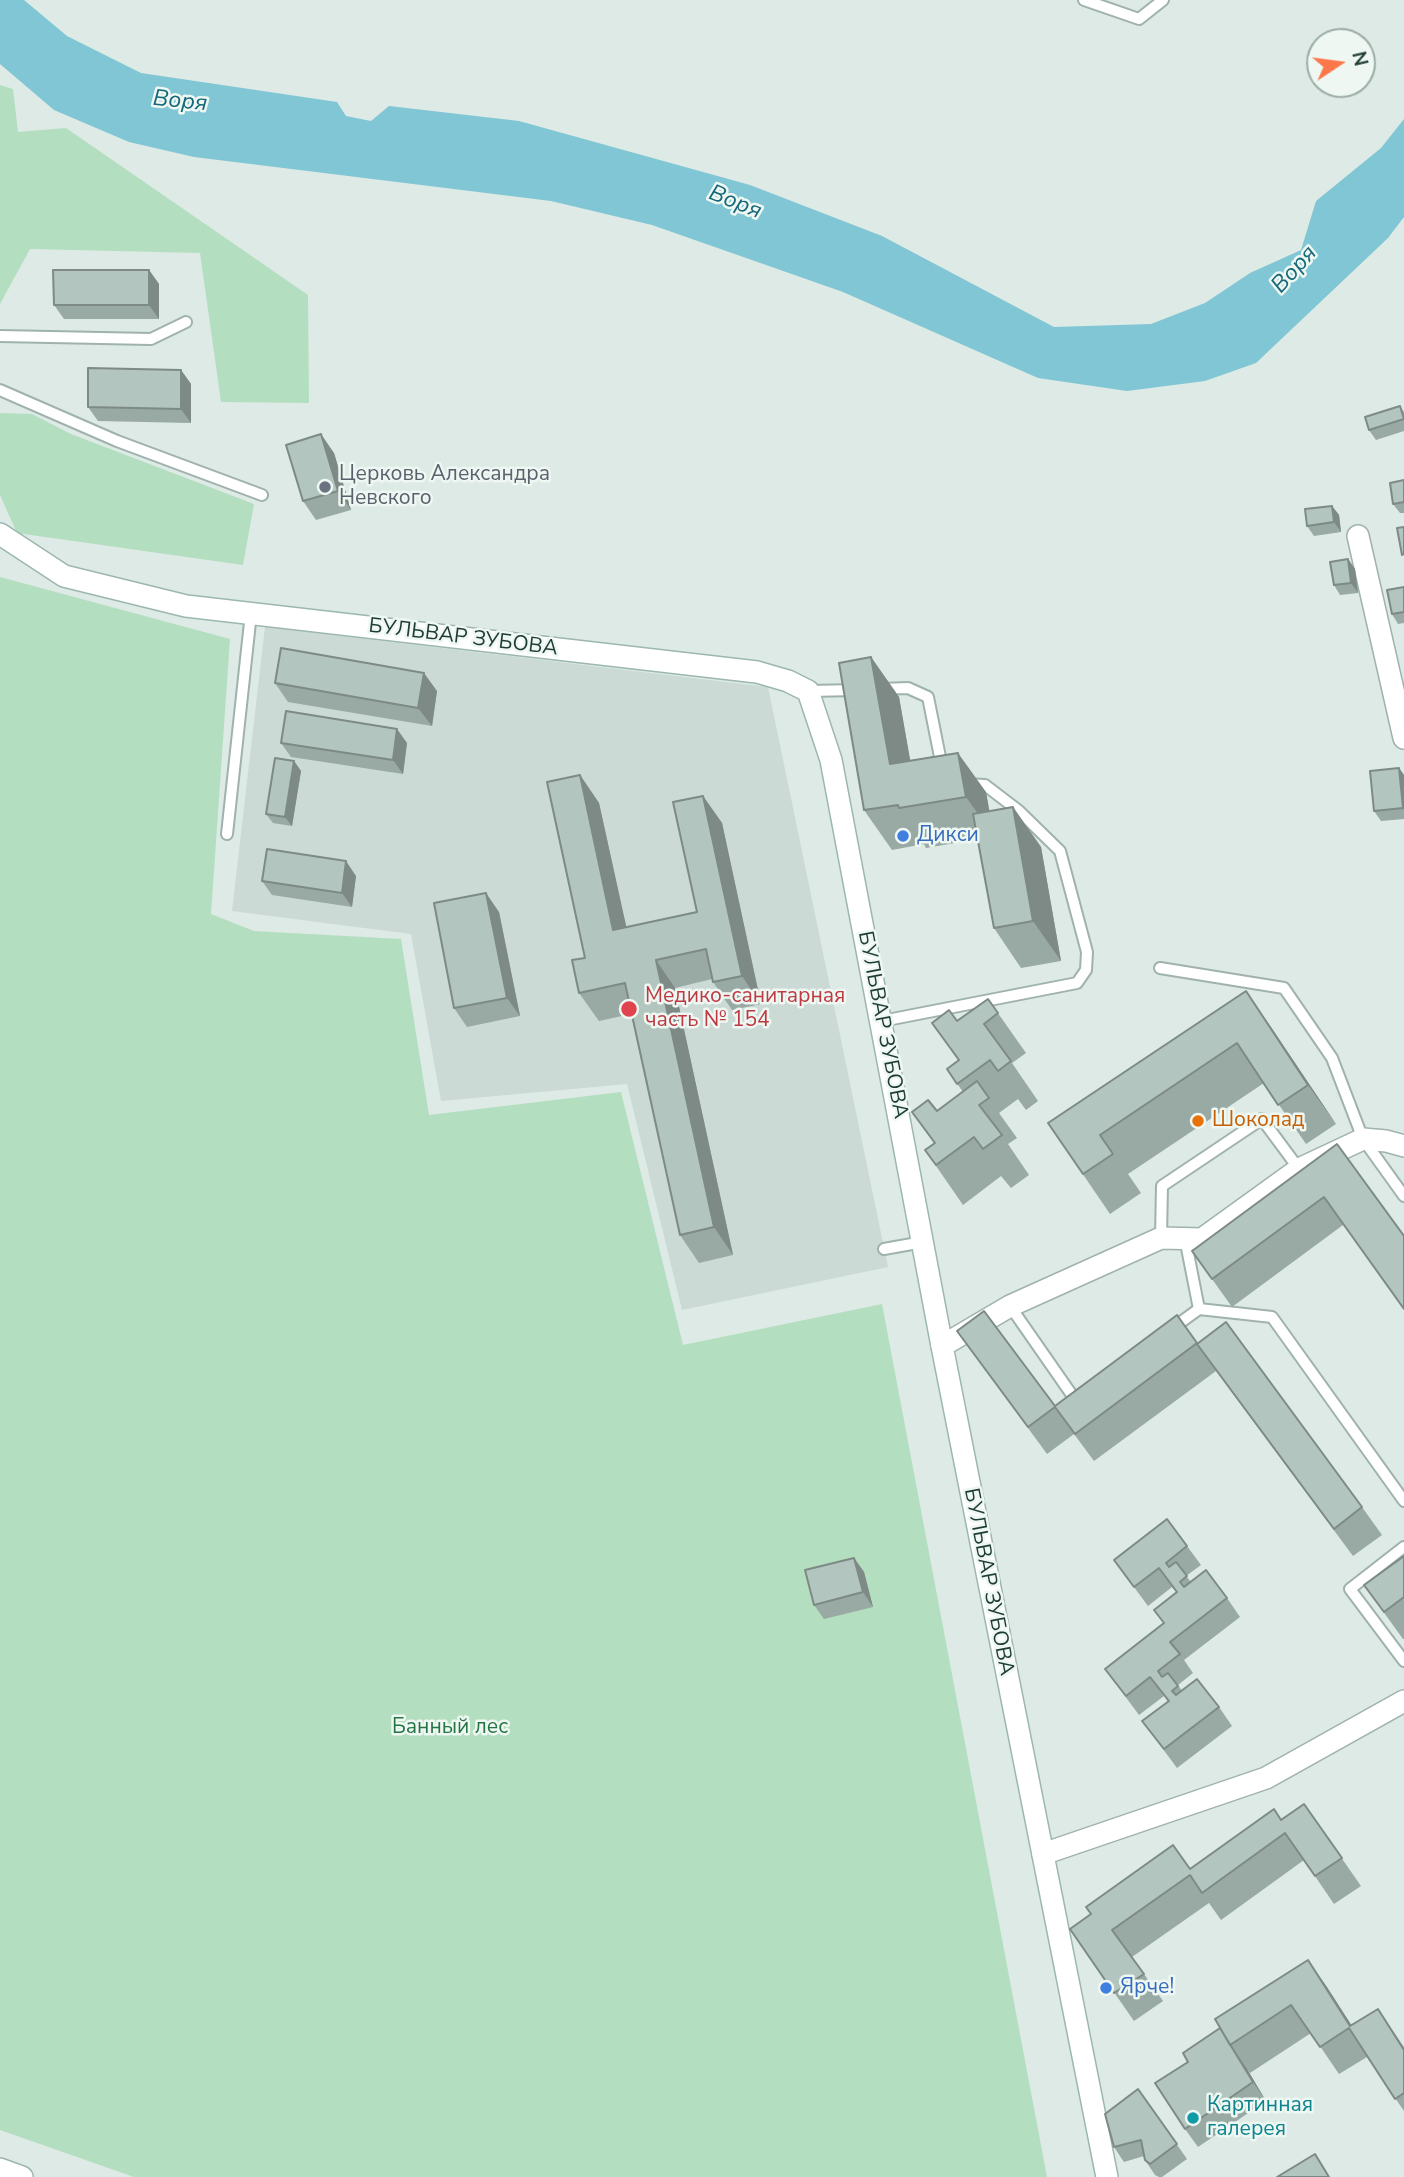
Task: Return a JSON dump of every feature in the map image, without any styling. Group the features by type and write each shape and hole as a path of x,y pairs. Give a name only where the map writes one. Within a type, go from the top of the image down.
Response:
{"street":[{"name":"БУЛЬВАР ЗУБОВА","path":"0,534 64,576 186,606 757,672 788,681 808,691 831,760 942,1346 1107,2177"},
{"path":"1358,536 1399,689 1404,738"},
{"path":"942,1346 1010,1306 1161,1238 1202,1239 1299,1169 1363,1139 1387,1140 1404,1146"},
{"path":"1043,1854 1266,1778 1404,1701"},
{"path":"0,2169 22,2177"}],"lane":[{"path":"1084,0 1139,19 1163,0"},
{"path":"0,337 152,339 186,322"},
{"path":"0,390 117,441 262,495"},
{"path":"227,834 251,613"},
{"path":"808,691 908,688 928,697 945,783"},
{"path":"882,1021 1077,983 1086,970 1087,952 1059,851 1019,811 985,785 958,783"},
{"path":"1160,968 1284,988 1332,1058 1363,1139 1404,1196"},
{"path":"1161,1238 1163,1186 1262,1119 1299,1169"},
{"path":"1185,1238 1199,1309"},
{"path":"884,1249 923,1242"},
{"path":"1010,1306 1074,1398 1086,1390"},
{"path":"1165,1334 1199,1309 1272,1317 1404,1501"},
{"path":"1404,1546 1350,1589 1404,1661"}],"shaded area":[{"name":"Медико-санитарная часть № 154","path":"265,627 768,687 888,1267 682,1310 627,1084 441,1101 411,934 232,911"}],"green space":[{"path":"0,85 13,89 18,132 66,128 308,295 309,403 221,402 200,253 30,249 0,304"},
{"path":"0,413 32,414 71,434 254,504 243,565 17,533 0,495"},
{"name":"Банный лес","path":"0,577 230,639 211,914 254,931 401,939 429,1115 621,1092 683,1345 882,1304 1047,2177 134,2177 0,2130"}],"water":[{"name":"Воря","path":"0,0 24,0 67,36 141,73 337,102 346,116 371,121 389,106 519,121 750,185 882,236 1054,327 1151,324 1205,303 1250,273 1301,250 1316,201 1381,148 1404,119 1404,217 1388,238 1256,363 1205,381 1127,391 1038,378 843,292 652,225 551,201 194,157 129,142 54,110 0,64"}],"building":[{"path":"53,270 149,270 149,305 54,305"},
{"path":"88,368 181,370 181,409 88,407"},
{"path":"1400,406 1404,419 1369,430 1365,417"},
{"path":"321,434 338,491 303,501 286,445"},
{"path":"1404,480 1404,502 1393,504 1390,483"},
{"path":"1332,506 1334,522 1307,526 1305,509"},
{"path":"1404,527 1404,554 1402,555 1397,528"},
{"path":"1348,559 1351,583 1334,585 1330,562"},
{"path":"1404,587 1404,612 1392,614 1387,590"},
{"path":"281,648 424,673 418,708 275,683"},
{"path":"871,657 890,764 958,753 966,797 899,808 898,805 864,810 839,663"},
{"path":"286,711 397,729 393,760 281,743"},
{"path":"275,758 294,761 285,817 266,814"},
{"path":"1399,768 1403,808 1374,811 1370,771"},
{"path":"580,775 613,930 697,912 673,802 703,796 742,976 713,982 706,949 656,960 714,1227 680,1235 625,983 579,993 572,960 585,958 547,782"},
{"path":"1013,807 1033,921 994,928 973,814"},
{"path":"267,849 346,861 342,893 262,881"},
{"path":"486,893 507,998 454,1008 434,903"},
{"path":"1246,991 1308,1085 1278,1105 1237,1043 1100,1135 1113,1154 1083,1174 1048,1123"},
{"path":"988,999 998,1013 984,1024 1011,1061 998,1071 990,1060 957,1084 947,1069 959,1060 932,1023 949,1010 957,1021"},
{"path":"977,1081 989,1098 979,1105 1002,1135 983,1149 974,1137 936,1165 925,1150 935,1143 912,1112 928,1100 937,1111"},
{"path":"1337,1144 1404,1236 1404,1309 1324,1197 1212,1279 1192,1251"},
{"path":"984,1311 1055,1406 1177,1315 1197,1343 1075,1434 1055,1407 1028,1427 957,1331"},
{"path":"1226,1322 1362,1507 1334,1529 1197,1344"},
{"path":"1167,1519 1187,1546 1166,1563 1169,1567 1176,1562 1187,1576 1180,1582 1184,1587 1206,1570 1227,1598 1170,1642 1180,1654 1158,1671 1162,1677 1168,1673 1178,1686 1172,1691 1176,1695 1197,1679 1219,1707 1164,1749 1142,1721 1169,1701 1150,1677 1126,1696 1105,1669 1164,1623 1154,1610 1177,1592 1159,1568 1134,1587 1114,1560"},
{"path":"1404,1556 1404,1597 1384,1612 1364,1585"},
{"path":"854,1558 863,1592 814,1605 805,1570"},
{"path":"1304,1804 1342,1858 1315,1876 1285,1833 1202,1893 1190,1875 1112,1930 1144,1974 1114,1993 1070,1929 1091,1914 1086,1907 1173,1845 1190,1869 1274,1809 1281,1820"},
{"path":"1308,1960 1350,2026 1378,2009 1404,2050 1404,2093 1395,2099 1349,2028 1320,2047 1291,2005 1230,2045 1215,2019"},
{"path":"1220,2028 1253,2082 1185,2129 1155,2083 1188,2062 1183,2053"},
{"path":"1138,2089 1177,2144 1150,2164 1145,2160 1141,2140 1114,2147 1105,2114"},
{"path":"1315,2154 1329,2177 1277,2177"}],"place":[{"name":"Церковь Александра Невского","path":"325,487"},
{"name":"Дикси","path":"903,836"},
{"name":"Медико-санитарная часть № 154","path":"629,1009"},
{"name":"Шоколад","path":"1198,1121"},
{"name":"Ярче!","path":"1106,1988"},
{"name":"Картинная галерея","path":"1193,2118"}]}
